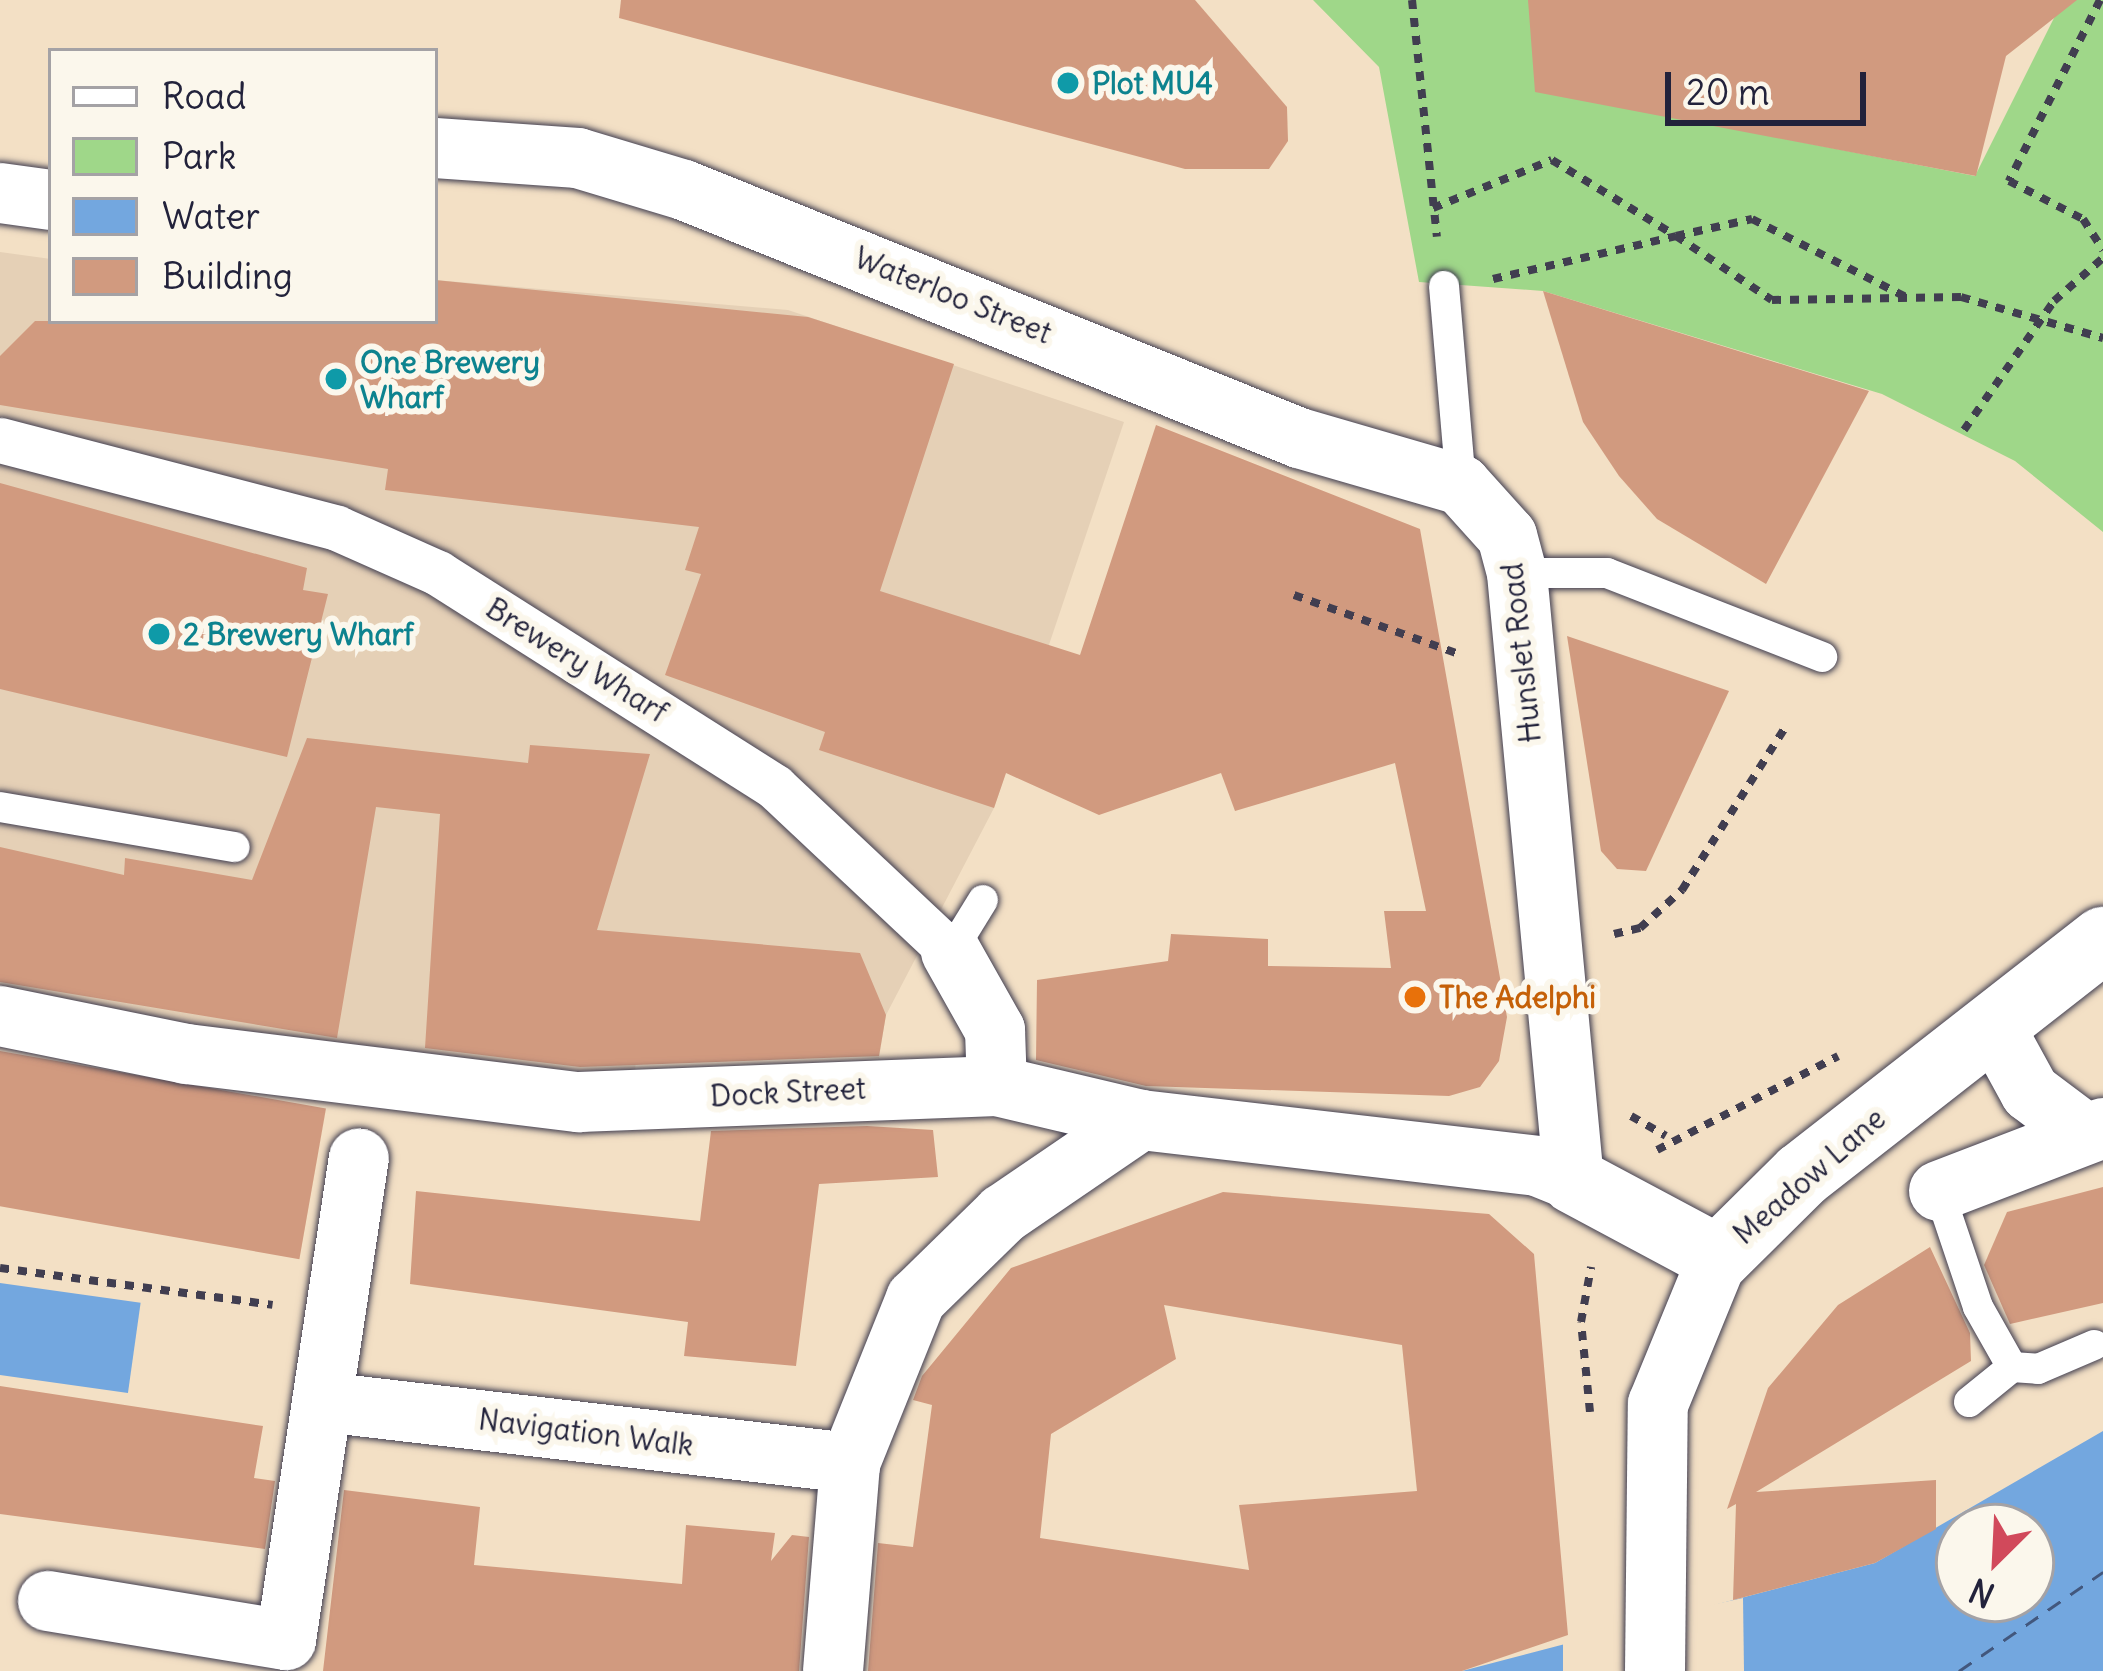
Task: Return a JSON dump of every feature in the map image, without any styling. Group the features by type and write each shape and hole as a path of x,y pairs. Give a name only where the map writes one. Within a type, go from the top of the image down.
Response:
{"street":[{"name":"Waterloo Street","path":"438,148 578,158 684,190 1300,439 1462,485"},
{"name":"Brewery Wharf","path":"0,440 338,528 438,573 776,787 951,952 995,1030 997,1086"},
{"name":"Hunslet Road","path":"1462,485 1507,536 1517,573 1525,677 1560,939 1574,1180"},
{"name":"Meadow Lane","path":"1654,1671 1658,1404 1718,1258 1802,1175 2103,940"},
{"name":"Dock Street","path":"0,1016 186,1054 579,1102 997,1086 1141,1120 1537,1166 1574,1180"},
{"path":"1995,1028 2030,1092 2092,1129"},
{"path":"833,1671 850,1463 916,1299 1003,1214 1141,1120"},
{"path":"1940,1191 2092,1129"},
{"path":"48,1600 286,1640 359,1157"},
{"path":"1574,1180 1718,1258"},
{"name":"Navigation Walk","path":"323,1402 850,1463"}],"lane":[{"path":"1444,286 1462,485"},
{"path":"1517,573 1607,573 1822,657"},
{"path":"0,807 235,848"},
{"path":"951,952 983,900"},
{"path":"1940,1191 1978,1307 2012,1367"},
{"path":"1969,1402 2012,1367 2038,1369 2094,1345"}],"path":[{"path":"1412,0 1444,286 1570,269 1676,236 1752,219 1909,298"},
{"path":"1964,430 2045,315 2103,254 2083,219 2009,182 2100,0"},
{"path":"1433,208 1552,160 1772,300 1909,298 2045,315 2103,338"},
{"path":"1294,595 1525,677"},
{"path":"1603,936 1640,928 1682,890 1784,729"},
{"path":"1666,1136 1806,1073"},
{"path":"0,1268 335,1313"}],"shaded area":[{"path":"0,252 48,259 48,324 438,324 438,280 788,310 1124,422 994,808 886,1015 879,1058 637,1044 635,1073 458,1063 251,1038 0,986"}],"green space":[{"path":"1313,0 1528,0 1770,136 1975,176 2063,0 2103,0 2103,532 2015,461 1882,394 1543,291 1419,282 1379,67"}],"water":[{"path":"0,1283 141,1303 128,1393 0,1375"},
{"path":"2103,1431 2103,1671 1462,1671 1875,1563 1935,1528 1935,1623 2055,1623 2055,1503 1979,1503"}],"pier":[{"path":"1743,1598 1744,1671 1563,1671 1563,1637"}],"building":[{"name":"Plot MU4","path":"621,0 1195,0 1287,107 1288,141 1269,169 1185,169 619,18"},
{"path":"1528,0 2077,0 2006,56 1976,176 1535,92"},
{"path":"438,280 808,317 954,364 880,591 1080,655 1156,425 1420,529 1507,1017 1499,1061 1480,1087 1449,1096 1146,1086 1036,1060 1037,980 1168,961 1171,934 1268,939 1268,966 1391,968 1384,911 1426,911 1395,763 1235,811 1221,773 1099,815 1006,773 994,808 819,750 825,732 665,675 701,574 685,570 699,527 385,490 388,469 0,405 0,356 35,321 438,324"},
{"path":"1543,291 1869,391 1766,584 1657,519 1619,476 1583,422"},
{"name":"2 Brewery Wharf","path":"0,483 307,568 303,590 328,594 287,757 0,689"},
{"path":"1567,636 1729,691 1646,871 1617,869 1601,851"},
{"path":"307,738 528,763 530,745 650,754 597,930 860,953 886,1015 879,1056 580,1067 425,1048 440,814 376,807 337,1038 0,982 0,847 124,875 125,858 252,880"},
{"path":"0,1051 326,1108 299,1259 0,1206"},
{"path":"867,1126 933,1130 938,1177 819,1184 796,1366 684,1356 688,1322 410,1284 416,1191 700,1221 711,1131"},
{"path":"2103,1187 2103,1303 2010,1324 1984,1265 2007,1212"},
{"path":"1223,1192 1489,1214 1534,1254 1568,1635 1462,1671 868,1671 878,1543 913,1547 932,1405 913,1400 922,1376 1011,1268","holes":["1164,1305 1402,1345 1417,1491 1239,1505 1249,1570 1040,1538 1051,1434 1176,1359"]},
{"path":"1930,1247 1970,1333 1971,1361 1756,1492 1936,1480 1935,1530 1875,1563 1733,1600 1736,1504 1727,1509 1768,1388 1838,1305"},
{"path":"0,1386 263,1426 254,1478 275,1481 265,1549 0,1514"},
{"path":"344,1490 480,1507 474,1565 682,1584 686,1525 775,1533 771,1561 792,1535 809,1537 799,1671 323,1671"}],"ferry route":[{"path":"1959,1671 2103,1572"}],"place":[{"name":"Plot MU4","path":"1068,83"},
{"name":"One Brewery Wharf","path":"336,379"},
{"name":"2 Brewery Wharf","path":"159,634"},
{"name":"The Adelphi","path":"1415,997"}]}
